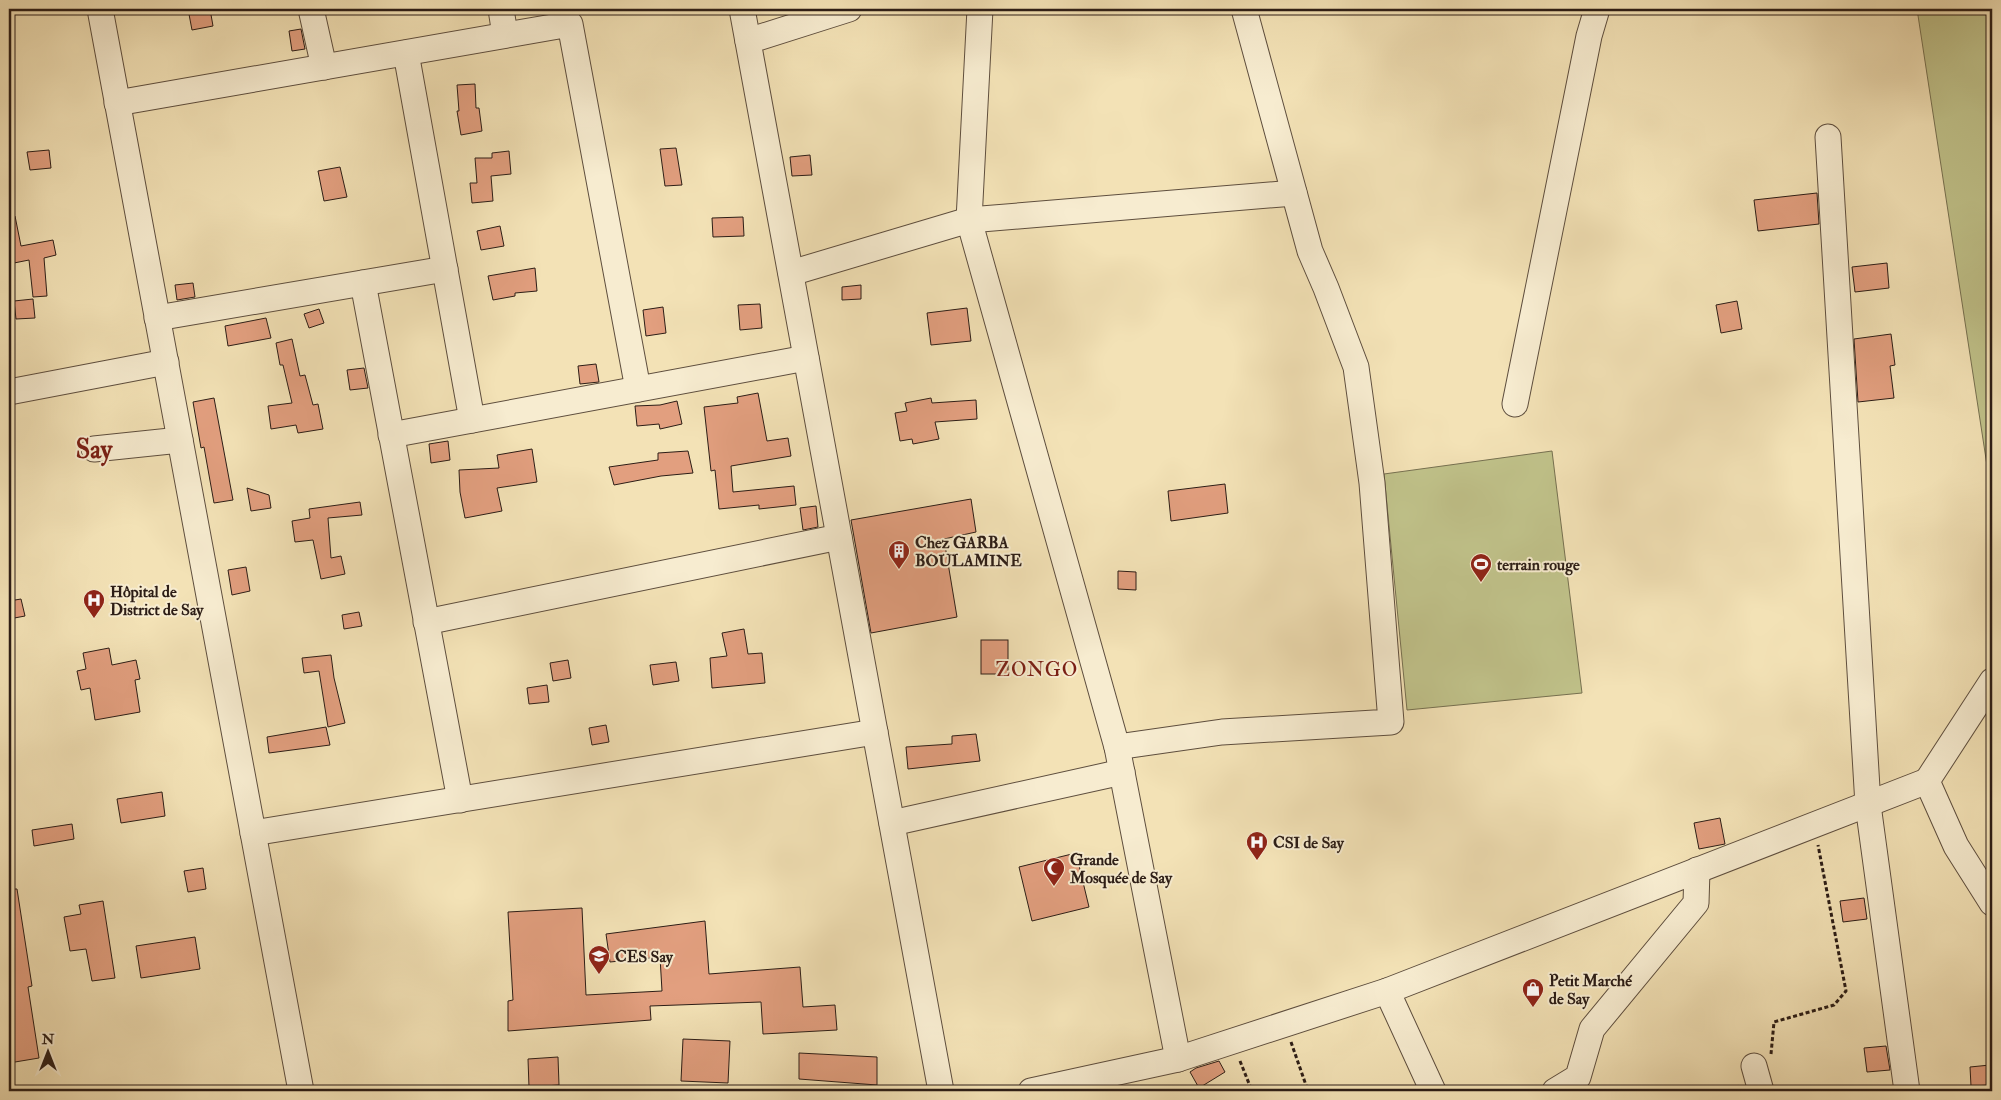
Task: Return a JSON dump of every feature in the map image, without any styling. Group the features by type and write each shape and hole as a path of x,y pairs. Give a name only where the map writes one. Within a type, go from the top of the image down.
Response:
{"street":[{"path":"100,9 301,1091"},
{"path":"312,9 324,67"},
{"path":"501,9 505,35"},
{"path":"742,9 941,1091"},
{"path":"748,41 849,9"},
{"path":"980,9 969,220 1117,748 1178,1060"},
{"path":"1117,748 1222,732 1391,722 1372,483 1356,367 1310,251 1244,9"},
{"path":"1515,404 1596,9"},
{"path":"118,103 570,24 638,389"},
{"path":"406,53 472,420"},
{"path":"1828,136 1868,805 1907,1091"},
{"path":"790,273 969,220 1294,193"},
{"path":"157,318 445,270"},
{"path":"363,283 460,800"},
{"path":"391,435 806,358"},
{"path":"9,392 166,362"},
{"path":"94,448 180,440"},
{"path":"426,622 839,536"},
{"path":"1032,1091 1111,1083 1387,991 1927,781 1992,681"},
{"path":"253,834 875,732"},
{"path":"892,823 1122,772"},
{"path":"1927,781 1956,846 1992,903"},
{"path":"1555,1091 1581,1084 1592,1029 1696,903 1697,870"},
{"path":"1387,991 1433,1091"},
{"path":"1754,1066 1762,1091"}],"path":[{"path":"1733,1091 1744,1081 1754,1066 1770,1062 1774,1022 1834,1004 1846,991 1814,825"},
{"path":"1284,1024 1308,1091"},
{"path":"1232,1042 1252,1091"}],"green space":[{"path":"1917,9 1992,9 1992,498"},
{"name":"terrain rouge","path":"1552,451 1582,693 1407,710 1384,474"}],"building":[{"path":"188,9 210,9 213,26 192,30"},
{"path":"301,29 305,49 292,51 289,31"},
{"path":"475,84 476,108 479,108 482,131 461,135 457,111 459,111 457,85"},
{"path":"676,148 682,185 665,186 660,149"},
{"path":"49,150 51,168 30,170 27,152"},
{"path":"509,151 511,174 491,176 493,201 472,203 470,183 477,183 475,158 492,158 492,153"},
{"path":"810,155 812,175 792,176 790,157"},
{"path":"340,167 347,197 324,201 318,171"},
{"path":"1817,193 1819,224 1758,231 1754,200"},
{"path":"15,216 21,246 53,240 56,255 44,258 47,296 33,297 29,260 9,264 9,217"},
{"path":"743,217 744,236 713,237 712,218"},
{"path":"500,226 504,246 481,250 477,231"},
{"path":"1887,263 1889,288 1855,292 1852,267"},
{"path":"535,268 537,291 515,293 515,296 493,300 488,276"},
{"path":"193,283 195,297 177,300 175,285"},
{"path":"861,285 861,299 842,300 842,287"},
{"path":"33,299 35,318 16,319 14,301"},
{"path":"1737,301 1742,329 1721,333 1716,305"},
{"path":"760,304 762,328 740,330 738,305"},
{"path":"663,307 666,333 646,336 643,310"},
{"path":"967,308 971,341 931,345 927,313"},
{"path":"319,309 324,323 309,328 304,314"},
{"path":"266,318 271,338 228,346 225,326"},
{"path":"1891,334 1895,365 1890,366 1894,398 1858,402 1854,339"},
{"path":"292,339 300,376 305,375 313,405 318,404 323,429 298,433 296,425 271,429 268,406 292,403 283,365 280,365 276,343"},
{"path":"596,364 599,382 580,384 578,366"},
{"path":"364,368 368,388 350,390 347,370"},
{"path":"758,393 767,441 788,438 791,456 731,466 733,492 794,486 796,505 759,509 759,505 719,509 715,470 711,471 704,407 738,403 737,397"},
{"path":"214,398 233,500 214,503 204,447 201,448 193,402"},
{"path":"931,398 932,403 976,400 977,419 935,422 939,439 913,444 912,439 900,441 895,413 907,411 905,403"},
{"path":"677,401 682,424 660,429 659,424 637,426 635,406 660,405"},
{"path":"448,441 450,460 431,463 429,444"},
{"path":"532,449 537,482 497,488 502,511 465,518 460,492 459,470 499,468 497,455"},
{"path":"688,451 693,473 661,476 614,485 609,467 658,460 658,453"},
{"path":"1225,484 1228,513 1171,521 1168,491"},
{"path":"247,488 269,495 271,508 251,511"},
{"name":"Chez GARBA BOULAMINE","path":"971,499 976,532 944,539 957,617 871,633 851,520"},
{"path":"360,502 362,515 328,518 331,558 341,556 345,574 321,579 313,540 295,542 292,521 310,518 309,509"},
{"path":"816,506 818,527 803,530 800,508"},
{"path":"246,567 250,591 232,595 228,570"},
{"path":"1118,571 1136,572 1136,590 1118,589"},
{"path":"21,599 25,616 9,619 9,601"},
{"path":"359,612 362,626 344,629 342,615"},
{"path":"744,629 748,654 762,653 765,683 712,688 710,658 727,656 722,633"},
{"path":"981,640 1008,640 1008,674 981,674"},
{"path":"109,648 112,665 136,660 140,679 135,680 140,712 95,720 90,688 81,690 77,671 86,669 83,653"},
{"path":"331,655 334,678 345,723 328,727 319,671 304,673 302,658"},
{"path":"568,660 571,678 553,681 550,663"},
{"path":"676,662 679,681 653,685 650,665"},
{"path":"547,685 549,702 529,704 527,688"},
{"path":"606,725 609,742 592,745 589,728"},
{"path":"326,727 330,745 269,753 267,737"},
{"path":"976,734 980,761 908,769 906,747 952,744 952,736"},
{"path":"162,792 165,816 121,823 117,799"},
{"path":"1720,818 1725,844 1699,849 1694,823"},
{"path":"72,824 74,839 34,846 32,830"},
{"name":"Grande Mosquée de Say","path":"1076,853 1089,907 1032,921 1019,867"},
{"path":"203,868 206,889 188,892 184,871"},
{"path":"9,889 17,889 32,986 28,987 39,1058 9,1063"},
{"path":"1864,898 1867,919 1843,922 1840,901"},
{"path":"103,901 115,978 92,981 86,949 70,951 64,917 81,914 79,905"},
{"path":"582,908 586,995 662,991 660,957 610,962 606,934 705,921 709,974 800,967 803,1007 835,1005 837,1030 763,1034 761,1002 650,1006 651,1020 508,1031 508,1001 513,1000 508,912"},
{"path":"195,937 200,969 141,978 136,946"},
{"path":"683,1039 730,1041 728,1083 681,1081"},
{"path":"1886,1046 1890,1070 1867,1072 1864,1048"},
{"path":"799,1053 877,1057 877,1085 799,1079"},
{"path":"558,1057 559,1085 529,1087 528,1059"},
{"path":"1219,1061 1225,1072 1199,1088 1190,1072 1196,1068"},
{"path":"1990,1065 1991,1085 1971,1086 1970,1067"}],"place":[{"name":"Chez GARBA BOULAMINE","path":"899,570"},
{"name":"terrain rouge","path":"1481,583"},
{"name":"Hôpital de District de Say","path":"94,619"},
{"name":"CSI de Say","path":"1257,861"},
{"name":"Grande Mosquée de Say","path":"1054,887"},
{"name":"CES Say","path":"599,975"},
{"name":"Petit Marché de Say","path":"1533,1008"}],"district":[{"name":"Say","path":"94,449"},
{"name":"ZONGO","path":"1037,669"}]}
